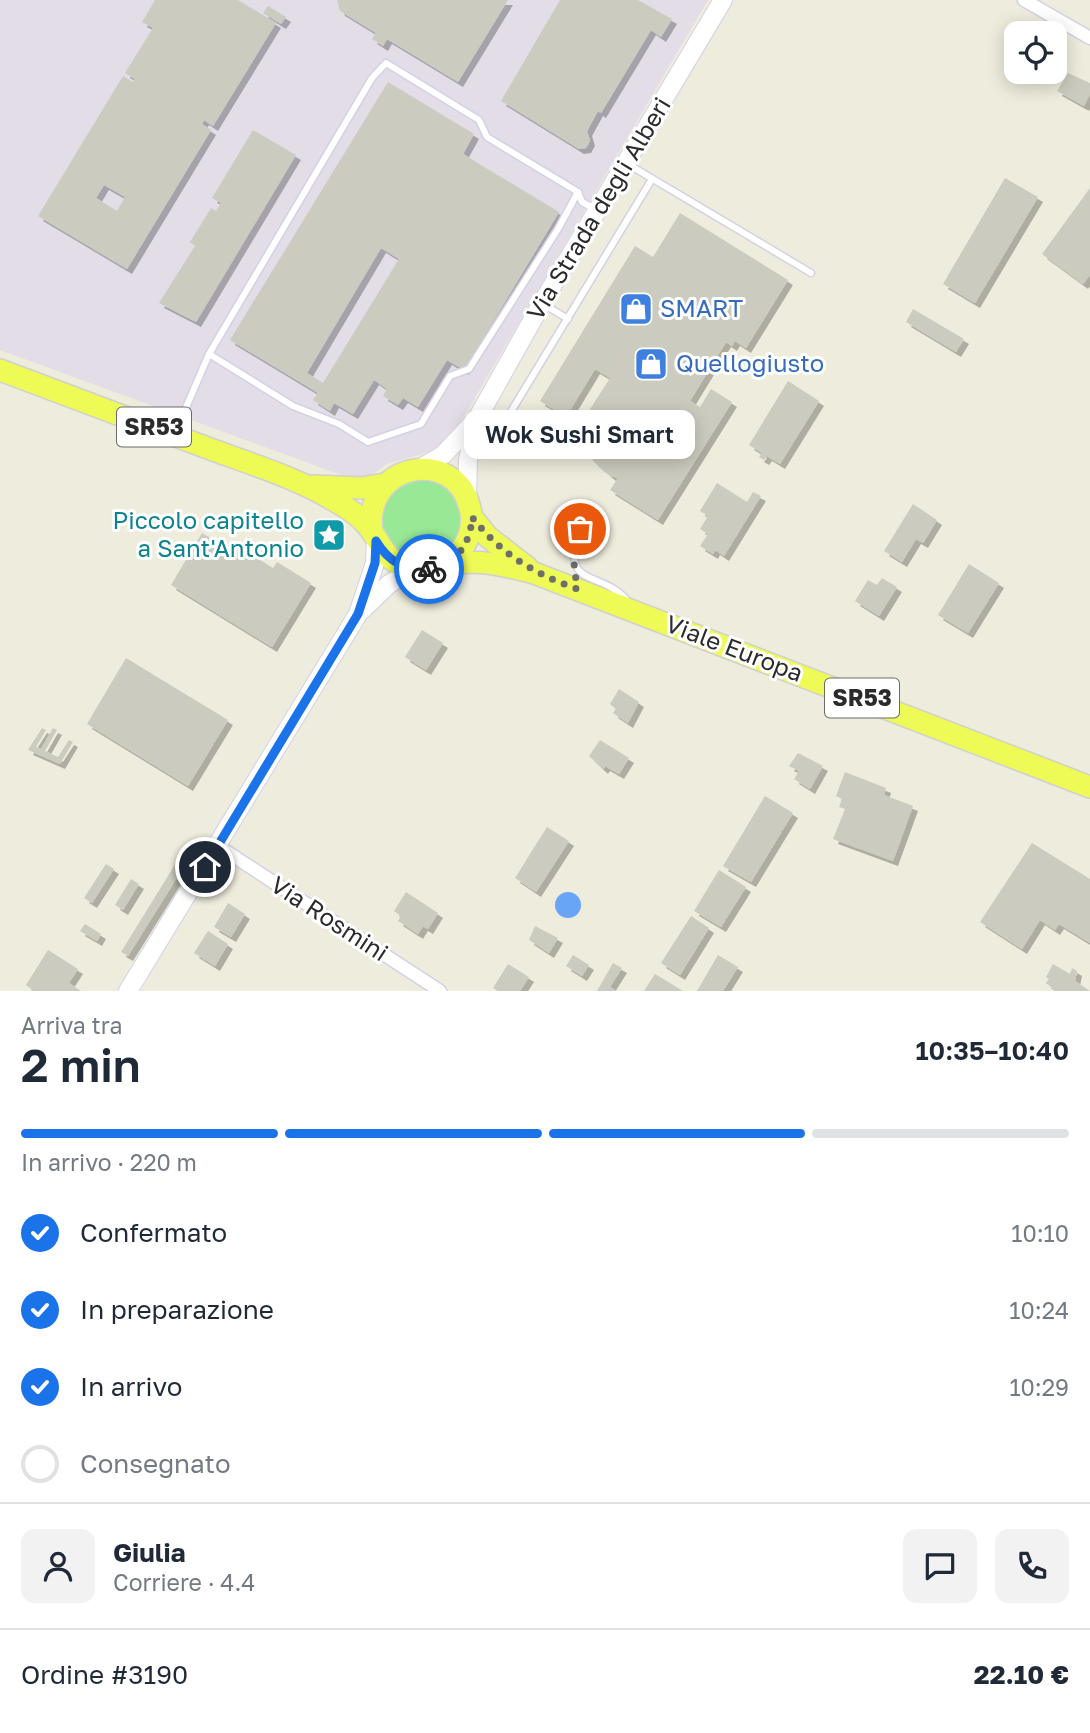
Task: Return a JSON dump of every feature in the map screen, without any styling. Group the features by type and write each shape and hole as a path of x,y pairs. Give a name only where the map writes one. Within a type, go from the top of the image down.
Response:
{"main road":[{"name":"Via Strada degli Alberi","path":"419,469 443,456 477,419 717,2"},
{"name":"SR53","path":"0,369 308,486 362,519 374,536"},
{"name":"Via Strada degli Alberi","path":"469,507 468,460 477,419"},
{"path":"128,991 358,614 375,563 374,503 385,484 399,474 419,469"},
{"name":"Viale Europa","path":"419,469 447,476 488,537 534,573"},
{"name":"SR53","path":"308,486 338,488 385,484"},
{"path":"443,565 465,545 469,507"},
{"path":"374,536 396,563 414,569"},
{"name":"Viale Europa","path":"414,569 468,560 534,573 1090,788"},
{"path":"358,614 389,584 414,569"}],"street":[{"path":"1024,0 1090,38"},
{"name":"Via Rosmini","path":"218,846 440,991"}],"lane":[{"path":"174,435 209,354 372,78 386,64 479,120 487,137 578,192 582,201 597,210"},
{"path":"625,163 811,274"},
{"path":"495,438 652,179"},
{"path":"209,354 293,406 339,424 368,442 421,424 450,376 469,369 578,192"},
{"path":"542,303 568,319"},
{"path":"577,589 571,548 571,537 580,529 572,558 576,569 588,578 620,590 634,610"}],"shaded area":[{"path":"0,0 708,0 453,435 439,449 387,464 373,474 352,479 0,350"}],"green space":[{"path":"414,479 430,479 451,490 462,511 462,527 451,548 430,559 414,559 400,553 388,541 382,527 382,511 388,497 400,485"}],"water":[{"path":"568,892 577,896 581,905 577,914 568,918 559,914 555,905 559,896"}],"building":[{"path":"155,0 238,0 276,23 213,126 204,120 202,124 211,130 127,269 38,216 123,76 133,82 135,79 125,73 153,28 142,22","holes":["104,185 125,197 117,211 96,198"]},
{"path":"337,0 508,0 458,82 387,39 383,46 372,39 376,33 340,11"},
{"path":"560,0 638,0 672,19 661,37 651,30 601,113 598,111 587,131 590,141 586,148 579,149 501,101"},
{"path":"268,6 286,17 281,24 263,13"},
{"path":"1067,75 1090,83 1090,94 1084,106 1057,91 1061,84 1067,84"},
{"path":"388,82 474,134 463,154 559,212 464,370 447,360 418,407 403,398 398,405 383,396 387,389 374,380 353,414 334,403 330,411 313,400 318,393 230,340","holes":["381,248 399,259 323,383 307,373"]},
{"path":"253,130 296,155 196,322 159,303 195,246 190,242 211,208 216,211 221,203 212,198"},
{"path":"1005,178 1038,197 975,303 943,284"},
{"path":"1090,188 1090,275 1083,284 1042,254"},
{"path":"680,213 788,280 746,348 735,341 732,346 726,342 690,401 700,407 711,389 732,402 658,520 610,490 618,478 611,476 593,461 591,455 569,442 610,378 595,369 566,417 540,401 635,246 653,257"},
{"path":"913,309 964,339 956,352 906,322"},
{"path":"788,381 819,401 780,464 767,456 764,460 759,457 762,453 749,445"},
{"path":"717,483 747,502 753,492 761,496 724,556 715,550 713,554 700,546 708,534 700,529 708,516 700,511"},
{"path":"913,504 937,520 923,543 916,539 902,562 884,551"},
{"path":"202,533 235,553 239,547 273,568 277,562 311,583 272,647 171,585"},
{"path":"969,564 999,583 968,633 938,615"},
{"path":"882,578 897,587 879,616 855,601 868,580 877,585"},
{"path":"422,630 443,643 426,670 405,657"},
{"path":"126,658 228,720 188,786 87,724"},
{"path":"619,689 639,702 628,723 613,713 616,709 610,704"},
{"path":"42,728 46,730 36,747 41,749 53,728 57,730 45,751 58,757 69,740 73,742 60,764 28,750"},
{"path":"600,740 629,758 619,774 605,766 603,769 589,756"},
{"path":"798,753 823,766 810,789 794,779 799,771 789,766"},
{"path":"845,772 886,788 884,795 913,806 893,861 833,839 845,809 839,807 842,799 836,796"},
{"path":"765,796 793,813 751,882 723,866"},
{"path":"547,827 569,841 536,892 515,878"},
{"path":"1032,843 1090,879 1090,943 1059,924 1055,930 1040,920 1022,949 980,922"},
{"path":"176,863 183,868 128,956 121,952"},
{"path":"106,864 114,869 92,903 84,898"},
{"path":"719,870 746,887 721,927 694,911"},
{"path":"131,879 139,884 123,910 115,905"},
{"path":"406,892 438,913 428,929 423,926 418,934 398,921 401,916 394,911"},
{"path":"228,903 245,914 231,937 214,927"},
{"path":"691,916 709,928 680,975 661,963"},
{"path":"85,924 101,934 97,941 80,931"},
{"path":"535,926 558,938 549,953 529,940"},
{"path":"208,931 228,944 215,966 194,953"},
{"path":"48,950 78,969 69,983 81,991 34,991 26,985"},
{"path":"573,955 589,965 582,976 566,966"},
{"path":"718,955 738,967 723,991 697,991"},
{"path":"613,963 622,968 610,987 616,991 597,991"},
{"path":"508,964 529,977 520,991 498,991 493,988"},
{"path":"1053,964 1070,974 1072,968 1077,971 1075,981 1090,991 1056,991 1046,983"},
{"path":"655,974 683,991 644,991"}],"way so far":[{"path":"429,569 443,565 459,553 469,537 472,517 488,537 534,573 577,589 571,537 580,529"}],"place":[{"name":"SMART","path":"636,309"},
{"name":"Quellogiusto","path":"651,364"},
{"name":"Wok Sushi Smart","path":"580,529"},
{"name":"Piccolo capitello a Sant'Antonio","path":"329,535"}],"route":[{"path":"205,867 358,614 375,563 376,541 381,550 396,563 414,569 429,569"}]}
